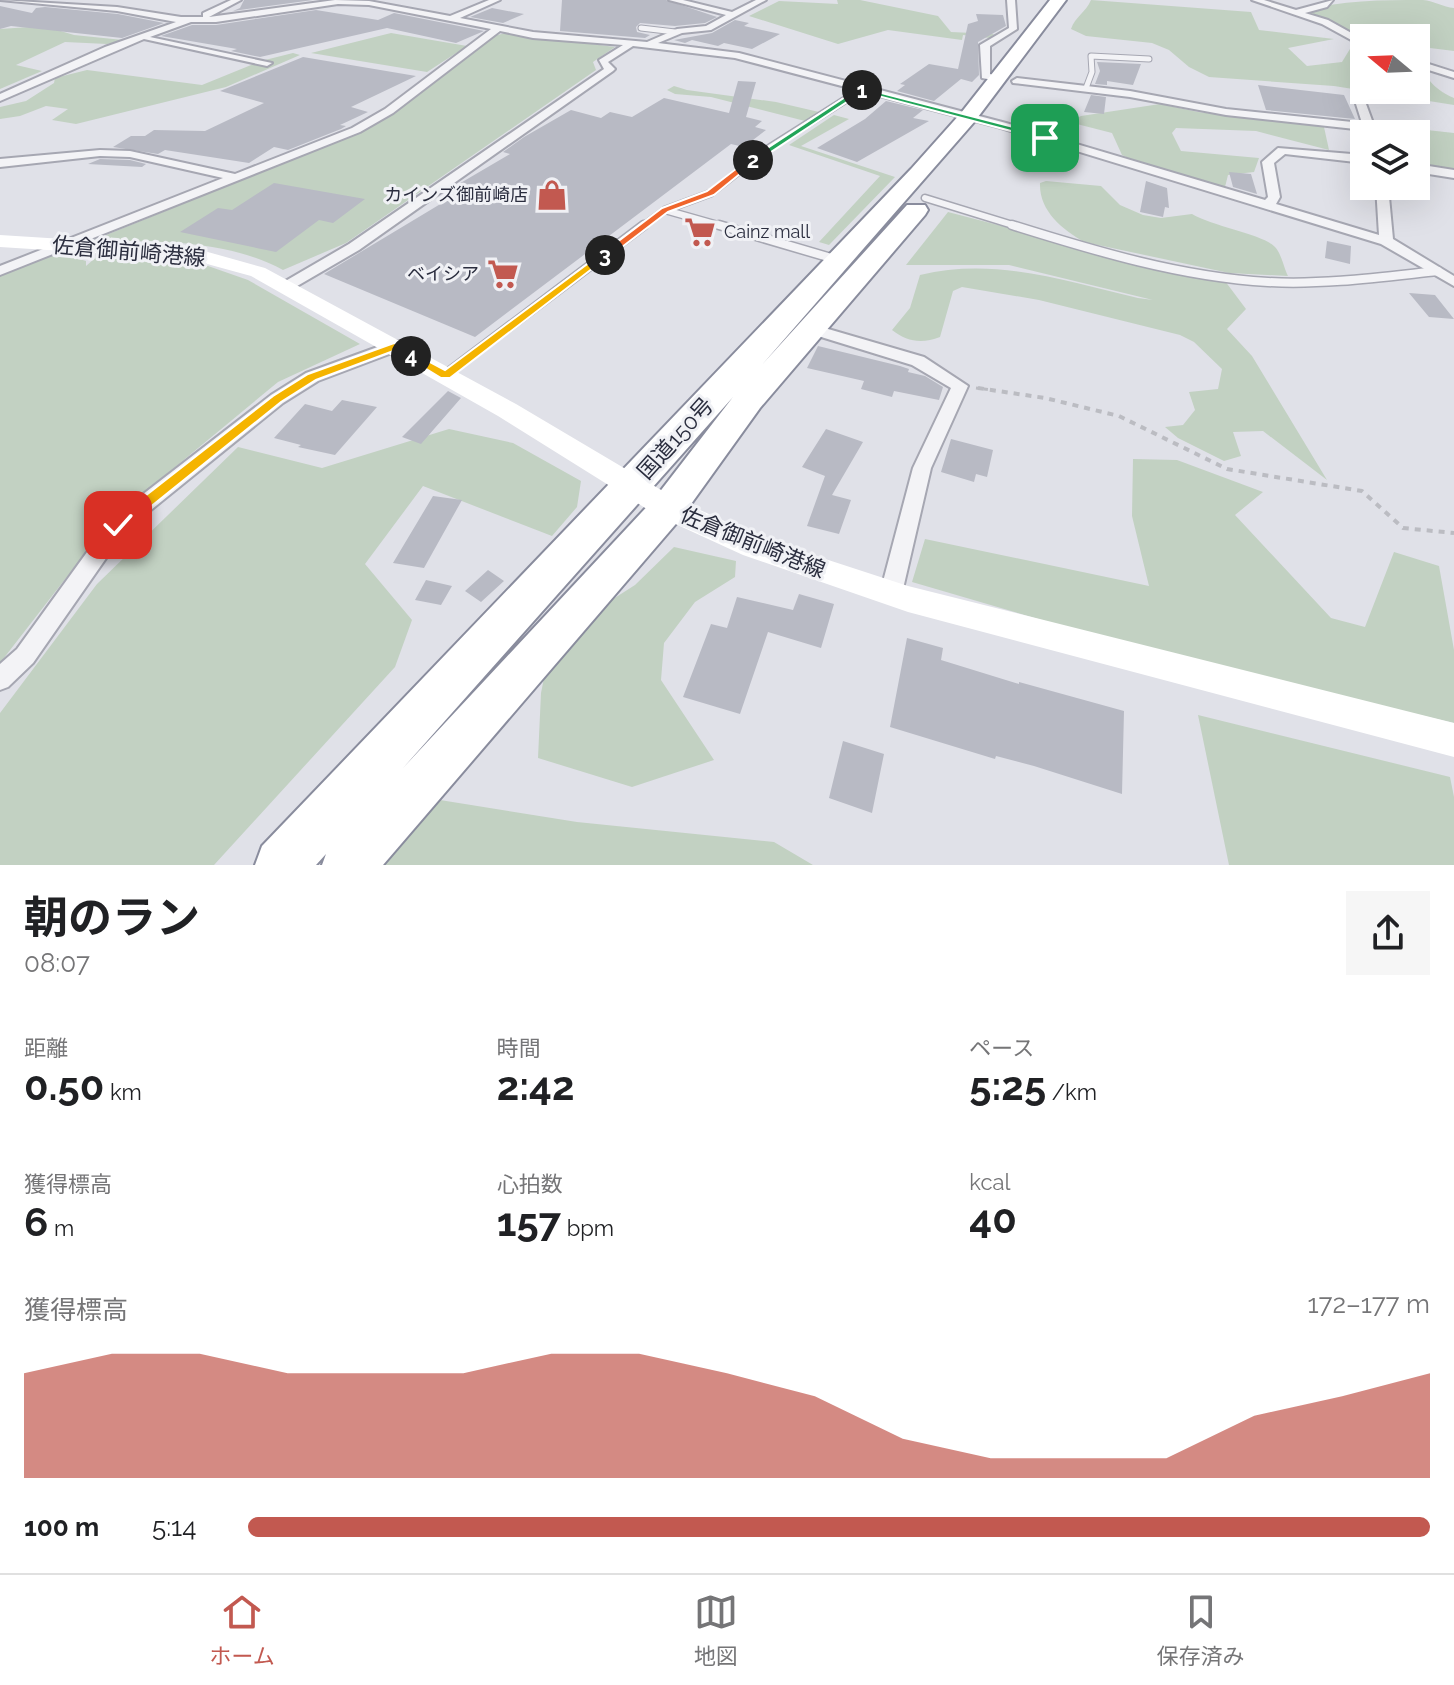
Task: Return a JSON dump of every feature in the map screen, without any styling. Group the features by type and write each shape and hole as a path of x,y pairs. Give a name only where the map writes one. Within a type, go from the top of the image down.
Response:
{"highway":[{"name":"国道150号","path":"1008,80 1058,0"},
{"name":"国道150号","path":"281,865 748,400 925,198 1008,80 1076,0"},
{"name":"国道150号","path":"348,865 650,496 838,260 979,119"}],"main road":[{"name":"佐倉御前崎港線","path":"0,241 190,253 258,272 445,375 650,496 754,547 891,593 1454,740"}],"street":[{"path":"3,0 196,20 338,2 387,5 496,30 736,55 979,119 1386,241 1447,275"},
{"path":"58,4 72,0"},
{"path":"0,98 108,49 196,20 237,0"},
{"path":"453,18 496,0"},
{"path":"673,0 734,15"},
{"path":"645,45 675,32 708,28 762,0"},
{"path":"1011,0 1013,29 985,45 985,76 1350,128"},
{"path":"1256,0 1276,3 1325,22 1350,36"},
{"path":"1298,12 1324,5 1329,0"},
{"path":"0,271 356,130 389,111 496,30"},
{"path":"141,38 267,63"},
{"path":"287,286 354,247 610,69 602,62 629,45"},
{"path":"1430,67 1454,75"},
{"path":"1268,206 1274,197 1268,162 1282,150 1350,157"},
{"path":"0,163 100,153 130,154 238,178"},
{"path":"1430,170 1454,174"},
{"path":"1383,200 1386,241"},
{"path":"811,329 918,361 960,386 922,468 891,593"},
{"path":"0,679 25,656 118,525 277,399 312,377 394,346"}],"lane":[{"path":"641,28 675,32"},
{"path":"1086,88 1092,72 1091,56 1149,59"},
{"path":"445,375 665,210 711,193 763,152 863,89"},
{"path":"925,198 1092,249 1214,277 1301,282 1447,275"},
{"path":"665,210 838,260"}],"path":[{"path":"960,386 1045,398 1119,416 1227,469 1362,491 1403,528 1454,533"}],"green space":[{"path":"837,0 860,0 938,16 951,32 994,34 990,38 963,35 962,40 888,30 838,44 749,16 779,1 838,4"},
{"path":"1091,0 1251,12 1259,30 1334,39 1288,48 1307,66 1342,62 1350,49 1350,89 1209,77 1189,67 1169,50 1152,43 1086,36 1071,29"},
{"path":"1392,0 1423,0 1454,8 1454,51 1430,48 1430,24 1350,24 1350,37 1302,11 1347,3"},
{"path":"44,26 74,35 123,40 107,44 65,42 16,65 42,71 0,89 0,29"},
{"path":"391,33 467,46 427,72 311,53"},
{"path":"506,33 615,47 593,62 596,70 346,243 283,270 261,260 215,247 94,240 364,130 493,36"},
{"path":"293,53 300,55 226,87 76,124 52,120 68,109 46,106 20,116 0,119 0,107 26,101 54,83 55,78 87,70 202,85 261,61"},
{"path":"1430,80 1454,98 1454,105 1430,101"},
{"path":"674,86 819,112 805,121 711,97 675,94 667,90"},
{"path":"1160,104 1198,112 1324,127 1329,150 1256,131 1176,128 1172,133 1181,151 1259,158 1254,172 1228,175 1225,187 1152,169 1122,155 1112,133 1069,122 1081,116"},
{"path":"834,115 849,119 801,146 895,177 829,245 819,242 880,176 789,145"},
{"path":"1430,130 1454,133 1454,170 1430,168"},
{"path":"1040,183 1101,186 1120,205 1143,215 1161,218 1192,214 1260,238 1277,250 1288,276 1229,273 1084,242 1060,225 1048,211"},
{"path":"948,212 1120,257 1222,277 1246,309 1227,329 1252,356 1327,480 1263,431 1233,432 1241,456 1224,461 1178,438 1165,427 1183,425 1195,410 1189,392 1218,389 1222,369 1194,342 1180,335 1039,300 962,287 953,291 940,337 915,341 892,330 910,308 920,275 948,270 1030,273 1153,300 1009,265 906,265"},
{"path":"56,252 86,261 86,266 102,252 188,259 248,280 360,344 278,382 111,520 0,663 0,276"},
{"path":"449,429 513,443 581,481 577,507 552,536 423,486 365,564 412,620 395,667 214,865 0,865 0,713 97,584 238,447 322,468"},
{"path":"1133,459 1177,460 1263,492 1235,515 1331,618 1365,627 1394,552 1439,566 1454,650 1454,723 1151,652 912,582 925,539 1149,586 1132,516"},
{"path":"674,547 736,561 735,577 695,602 664,643 661,680 714,760 632,787 538,758 541,693 552,638 635,585"},
{"path":"1198,715 1450,777 1454,797 1454,865 1229,865"},
{"path":"440,800 577,822 774,842 813,865 361,865"}],"building":[{"path":"244,0 313,0 233,11 240,8"},
{"path":"562,0 666,0 717,17 705,23 675,26 640,23 636,27 637,32 650,35 645,38 560,31"},
{"path":"0,6 32,13 36,8 45,7 118,14 164,23 122,38 11,26 0,29"},
{"path":"492,8 524,14 503,23 470,17"},
{"path":"316,10 378,20 394,13 484,31 456,43 387,28 260,57 231,51 237,49 161,36 192,25 216,25"},
{"path":"976,14 1003,15 1006,26 978,42 979,75 972,82 961,79 934,101 897,91 905,85 900,84 929,64 958,69 968,24 978,21"},
{"path":"735,20 749,23 744,26 780,34 752,49 724,43 718,46 692,40 685,43 674,40 712,33"},
{"path":"303,57 416,76 351,107 368,112 340,125 346,126 341,129 288,150 274,147 249,163 165,150 158,154 113,147 131,136 145,136 154,130 205,131 264,103 220,91"},
{"path":"1097,62 1141,64 1133,85 1107,81 1107,85 1095,84 1100,71"},
{"path":"738,81 756,82 746,117 762,121 755,127 766,130 744,147 731,144 475,337 324,274 462,191 452,188 510,154 503,152 571,110 601,118 610,112 632,117 664,98 729,113"},
{"path":"1258,85 1344,95 1355,119 1266,110"},
{"path":"1091,95 1106,97 1104,114 1084,112"},
{"path":"886,101 923,110 913,118 929,121 857,162 817,148 865,119"},
{"path":"100,159 146,164 142,167 88,164"},
{"path":"1229,172 1251,174 1257,194 1233,187"},
{"path":"1146,181 1167,188 1169,208 1165,207 1163,217 1140,212"},
{"path":"274,183 365,199 333,223 319,220 276,252 180,232 218,208 232,210"},
{"path":"1327,241 1351,246 1350,264 1325,258"},
{"path":"1409,293 1435,295 1454,319 1429,317"},
{"path":"818,346 900,366 909,369 908,372 925,376 943,387 939,400 894,391 892,397 861,389 864,381 807,368"},
{"path":"448,391 461,398 421,444 402,437"},
{"path":"342,400 377,407 335,455 274,438 305,404 332,411"},
{"path":"826,429 863,442 832,495 851,500 839,534 807,526 825,476 802,467"},
{"path":"951,439 993,450 987,477 976,474 974,482 941,472"},
{"path":"433,496 462,500 424,568 393,563"},
{"path":"488,570 504,581 481,602 465,591"},
{"path":"426,580 452,586 441,605 415,600"},
{"path":"799,594 834,604 821,648 768,632 740,714 683,697 711,624 727,628 737,597 793,610"},
{"path":"907,638 943,648 941,660 1124,711 1122,794 1034,766 996,756 995,759 890,727"},
{"path":"843,741 884,754 872,813 829,798"}],"place":[{"name":"カインズ御前崎店","path":"552,195"},
{"name":"Cainz mall","path":"700,232"},
{"name":"ベイシア","path":"503,274"}],"route":[{"path":"118,525 277,399 312,377 394,346 445,375 665,210 711,193 763,152 863,89 1045,138"}]}
